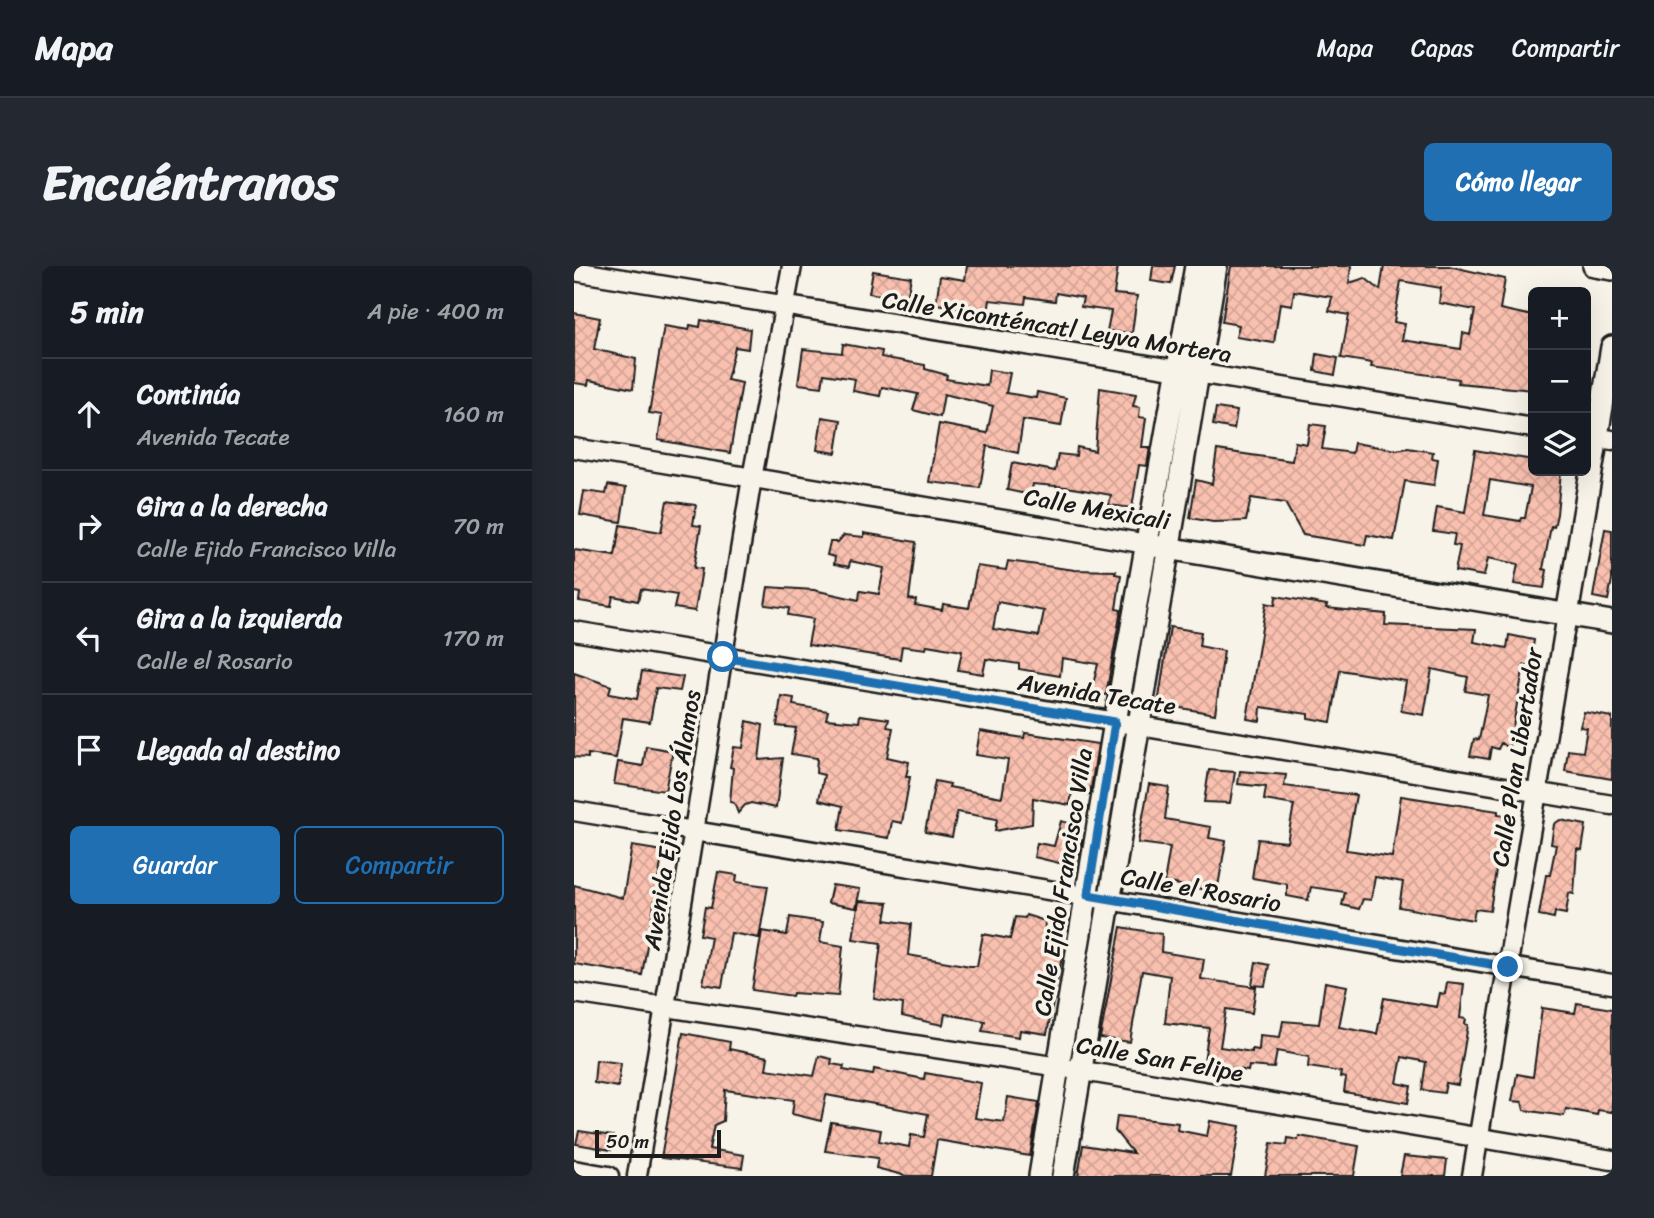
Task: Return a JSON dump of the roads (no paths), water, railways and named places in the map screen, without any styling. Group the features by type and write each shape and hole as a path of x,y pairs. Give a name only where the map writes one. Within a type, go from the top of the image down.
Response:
{"street":[{"name":"Avenida Ejido Los Álamos","path":"637,1176 696,832 752,478 792,266"},
{"name":"Calle Ejido Francisco Villa","path":"1040,1176 1115,722 1196,266"},
{"name":"Calle Ejido Francisco Villa","path":"1063,1176 1216,266"},
{"path":"1594,266 1612,269"},
{"name":"Calle Xiconténcatl Leyva Mortera","path":"574,271 1528,427"},
{"name":"Calle Plan Libertador","path":"1472,1176 1612,346"},
{"name":"Calle Mexicali","path":"574,448 1612,622"},
{"name":"Avenida Tecate","path":"574,631 1612,805"},
{"name":"Calle el Rosario","path":"574,811 1612,984"},
{"name":"Calle San Felipe","path":"574,993 1059,1067 1612,1160"},
{"path":"574,1170 609,1176"}]}
